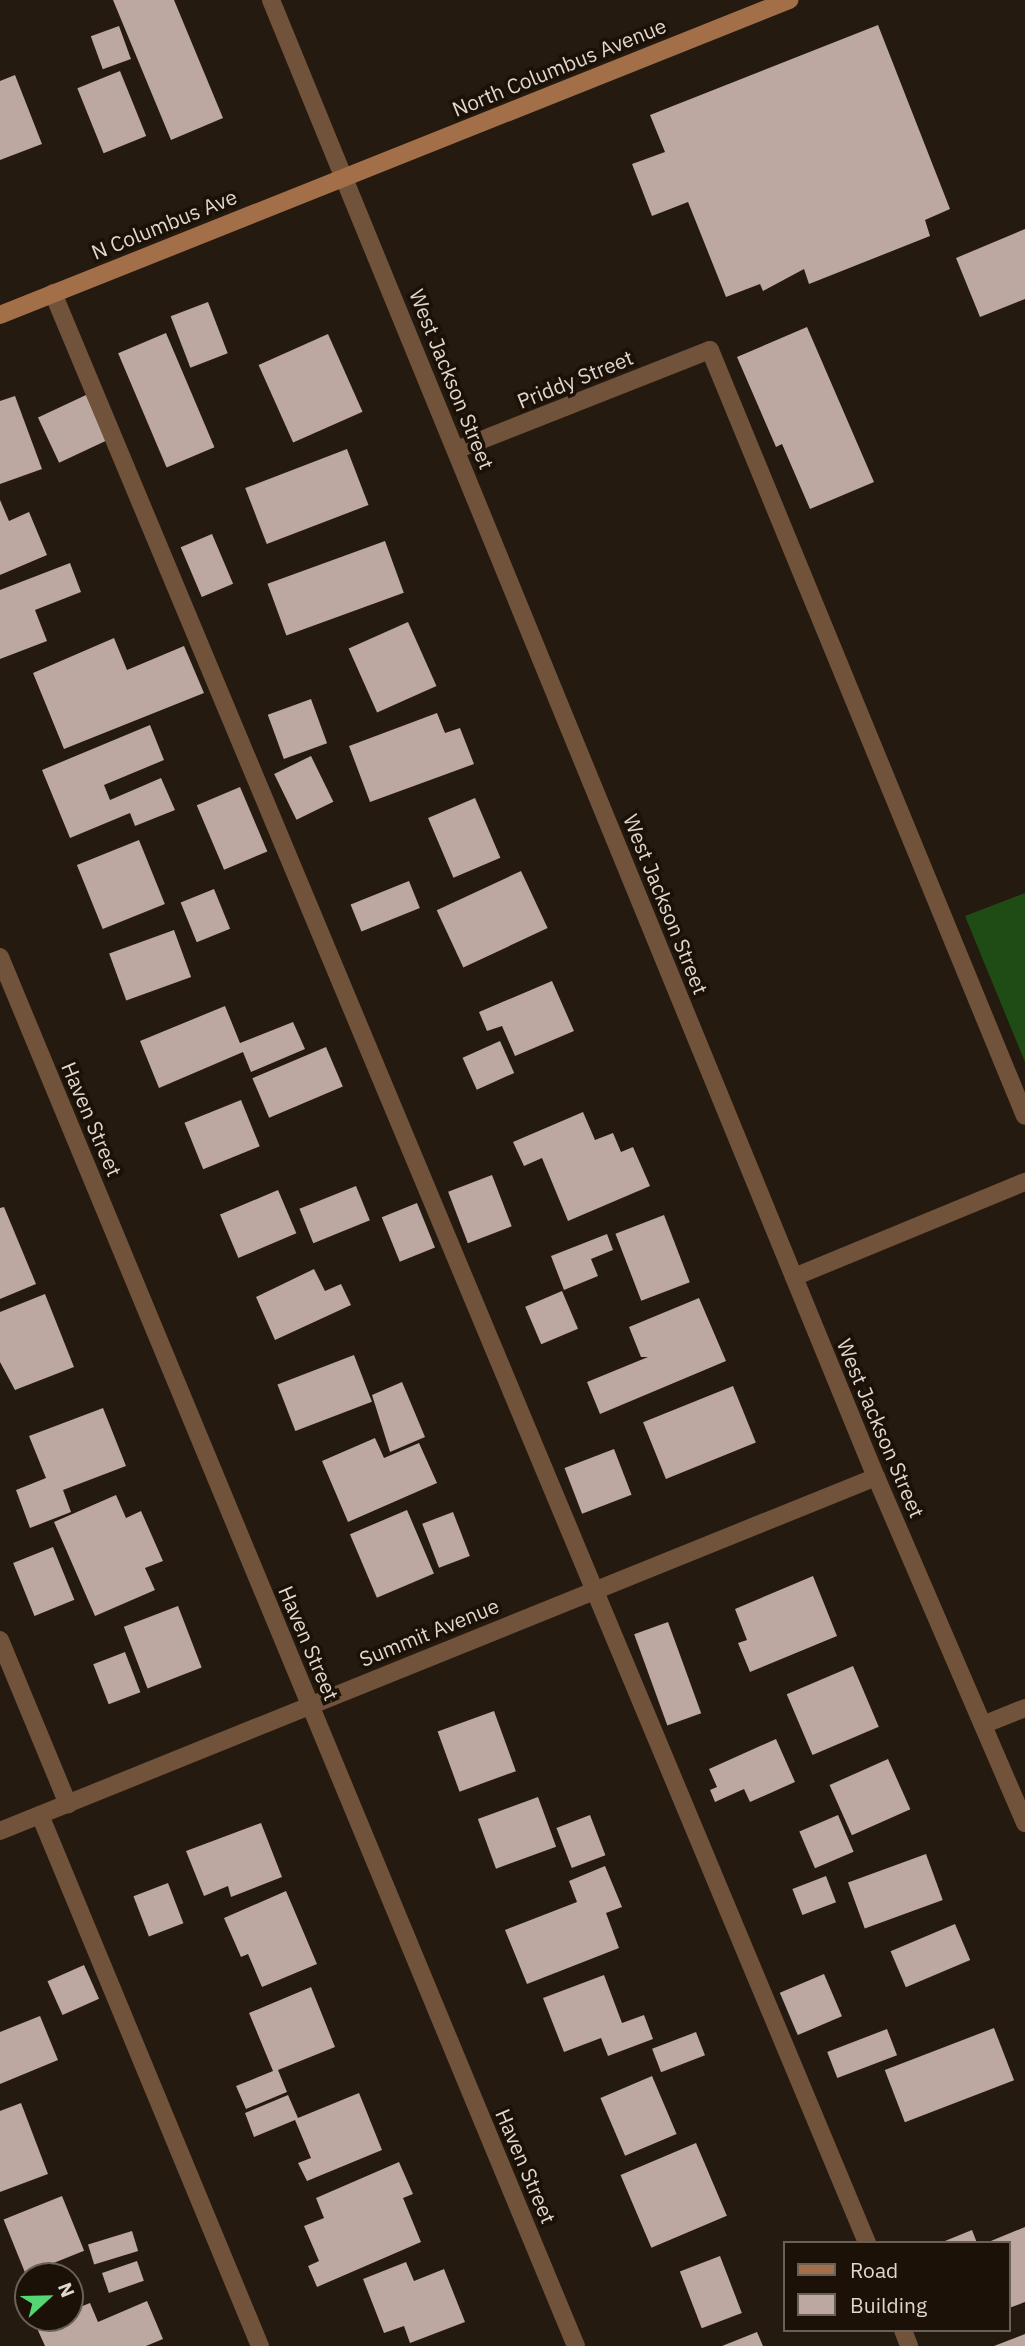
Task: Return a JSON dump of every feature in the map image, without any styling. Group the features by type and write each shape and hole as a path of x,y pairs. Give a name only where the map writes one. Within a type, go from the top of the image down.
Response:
{"main road":[{"name":"North Columbus Avenue","path":"345,175 789,0"},
{"name":"N Columbus Ave","path":"0,315 345,175"}],"street":[{"name":"West Jackson Street","path":"271,0 345,175 876,1477 985,1724 1025,1823"},
{"path":"52,293 866,2241"},
{"name":"Priddy Street","path":"456,450 710,350 1025,1116"},
{"name":"Haven Street","path":"0,957 576,2346"},
{"path":"794,1277 1025,1182"},
{"name":"Summit Avenue","path":"0,1831 876,1477"},
{"path":"0,1640 68,1804"},
{"path":"985,1724 1025,1708"},
{"path":"40,1815 260,2346"}],"green space":[{"path":"1025,893 1025,1062 965,916"}],"building":[{"path":"113,0 174,0 223,118 171,140"},
{"path":"878,25 950,209 925,220 930,236 809,284 804,269 763,291 760,284 726,297 688,202 652,216 632,164 665,152 650,115"},
{"path":"119,26 131,59 103,69 91,36"},
{"path":"120,71 146,136 104,153 77,88"},
{"path":"15,75 42,144 0,160 0,81"},
{"path":"1025,229 1025,299 980,317 956,258"},
{"path":"208,302 228,353 190,368 171,316"},
{"path":"807,327 874,482 810,509 782,444 776,447 737,357"},
{"path":"166,333 214,447 167,467 118,353"},
{"path":"328,334 363,412 293,443 259,365"},
{"path":"86,395 107,440 59,463 38,417"},
{"path":"15,396 42,469 0,484 0,401"},
{"path":"347,449 369,505 267,544 245,488"},
{"path":"0,500 9,521 29,512 47,555 0,575"},
{"path":"212,534 233,584 202,597 181,547"},
{"path":"385,541 404,593 286,635 268,584"},
{"path":"70,563 81,592 35,610 47,641 0,659 0,590"},
{"path":"408,622 436,686 377,712 349,648"},
{"path":"114,638 127,670 184,646 204,693 64,749 33,673"},
{"path":"311,699 327,743 284,759 268,715"},
{"path":"437,713 445,733 460,728 474,764 370,802 349,746"},
{"path":"150,725 164,760 104,785 110,800 161,778 175,810 135,826 130,813 70,838 42,770"},
{"path":"311,756 333,802 297,820 274,774"},
{"path":"240,787 267,851 224,870 197,805"},
{"path":"475,798 500,858 453,878 428,818"},
{"path":"139,840 165,904 103,929 77,865"},
{"path":"521,871 548,928 463,967 437,910"},
{"path":"409,881 420,908 361,931 351,905"},
{"path":"214,889 230,929 197,942 181,902"},
{"path":"174,930 191,977 126,1001 109,954"},
{"path":"552,981 574,1031 515,1056 502,1026 487,1031 479,1012"},
{"path":"225,1006 240,1043 293,1022 305,1049 251,1072 243,1052 159,1088 140,1041"},
{"path":"500,1041 514,1073 477,1090 463,1058"},
{"path":"326,1047 343,1087 269,1118 252,1078"},
{"path":"241,1100 260,1146 203,1169 184,1123"},
{"path":"583,1112 595,1140 613,1133 621,1152 633,1147 650,1186 568,1221 542,1158 524,1166 513,1142"},
{"path":"492,1175 512,1226 468,1243 448,1192"},
{"path":"356,1186 370,1220 313,1243 299,1209"},
{"path":"278,1190 296,1233 238,1258 220,1215"},
{"path":"417,1203 435,1248 400,1262 382,1217"},
{"path":"4,1207 36,1284 0,1299 0,1208"},
{"path":"664,1215 690,1282 641,1301 615,1234"},
{"path":"607,1234 613,1250 591,1259 598,1276 564,1290 551,1256"},
{"path":"314,1269 325,1291 341,1284 351,1305 275,1340 256,1297"},
{"path":"562,1291 578,1329 541,1344 525,1307"},
{"path":"45,1294 74,1367 15,1390 0,1362 0,1312"},
{"path":"699,1298 726,1361 600,1414 587,1382 648,1357 641,1357 629,1327"},
{"path":"354,1355 372,1402 295,1431 277,1384"},
{"path":"402,1382 425,1437 390,1452 372,1395"},
{"path":"733,1386 756,1443 666,1479 643,1422"},
{"path":"103,1408 126,1466 63,1490 71,1512 30,1528 16,1490 46,1478 29,1436"},
{"path":"375,1438 384,1458 419,1443 437,1483 348,1522 322,1461"},
{"path":"614,1449 632,1495 582,1514 565,1468"},
{"path":"116,1495 126,1518 141,1511 163,1561 145,1568 155,1590 95,1616 54,1522"},
{"path":"407,1510 434,1574 377,1598 350,1534"},
{"path":"453,1512 470,1556 439,1568 422,1524"},
{"path":"53,1547 74,1600 34,1616 13,1563"},
{"path":"813,1576 837,1636 750,1672 738,1643 747,1640 735,1609"},
{"path":"178,1606 202,1668 148,1688 124,1627"},
{"path":"668,1622 701,1713 667,1725 634,1634"},
{"path":"125,1652 140,1692 109,1704 93,1664"},
{"path":"853,1666 879,1727 813,1755 787,1694"},
{"path":"494,1711 516,1771 460,1792 438,1732"},
{"path":"776,1739 795,1782 750,1802 744,1789 715,1802 710,1790 717,1787 709,1769"},
{"path":"888,1759 910,1809 852,1835 830,1785"},
{"path":"538,1797 556,1847 496,1869 478,1819"},
{"path":"590,1815 605,1855 572,1868 556,1828"},
{"path":"838,1815 854,1852 815,1868 799,1831"},
{"path":"261,1823 282,1877 231,1897 228,1886 204,1896 186,1851"},
{"path":"926,1854 943,1900 865,1928 848,1882"},
{"path":"605,1866 622,1907 606,1913 619,1948 527,1984 505,1930 577,1902 569,1881"},
{"path":"826,1876 836,1902 802,1915 792,1889"},
{"path":"168,1883 183,1923 149,1936 133,1896"},
{"path":"286,1891 317,1964 262,1987 248,1954 241,1957 224,1918"},
{"path":"955,1924 970,1960 906,1987 891,1951"},
{"path":"84,1965 99,1999 63,2015 47,1981"},
{"path":"824,1974 842,2016 798,2035 780,1993"},
{"path":"604,1975 622,2023 644,2015 653,2039 608,2056 601,2038 564,2052 543,1998"},
{"path":"311,1987 335,2047 278,2070 287,2092 246,2109 236,2086 273,2071 249,2013"},
{"path":"40,2016 58,2060 0,2084 0,2032"},
{"path":"994,2028 1014,2080 905,2122 885,2070"},
{"path":"887,2029 897,2055 837,2078 827,2052"},
{"path":"696,2032 705,2055 661,2072 652,2049"},
{"path":"652,2076 677,2134 625,2156 600,2098"},
{"path":"359,2093 382,2150 307,2181 298,2163 311,2158 295,2120 254,2137 245,2113 288,2095 298,2118"},
{"path":"21,2103 48,2174 0,2192 0,2111"},
{"path":"696,2143 727,2216 651,2248 621,2175"},
{"path":"399,2162 413,2194 403,2198 421,2242 317,2287 308,2266 319,2261 304,2226 324,2218 316,2198"},
{"path":"62,2196 84,2251 56,2262 21,2262 4,2220"},
{"path":"1025,2227 1025,2302 1011,2307 1011,2241 991,2241"},
{"path":"972,2230 976,2241 945,2241"},
{"path":"132,2231 138,2251 94,2265 88,2244"},
{"path":"720,2256 742,2313 702,2328 680,2271"},
{"path":"137,2261 144,2281 109,2293 102,2273"},
{"path":"406,2262 414,2281 444,2269 465,2322 410,2343 404,2326 384,2333 363,2279"},
{"path":"147,2301 163,2339 146,2346 45,2346 39,2332 84,2332 84,2305 90,2303 98,2322"},
{"path":"757,2332 763,2346 722,2346"},
{"path":"1025,2334 1025,2346 994,2346"}]}
